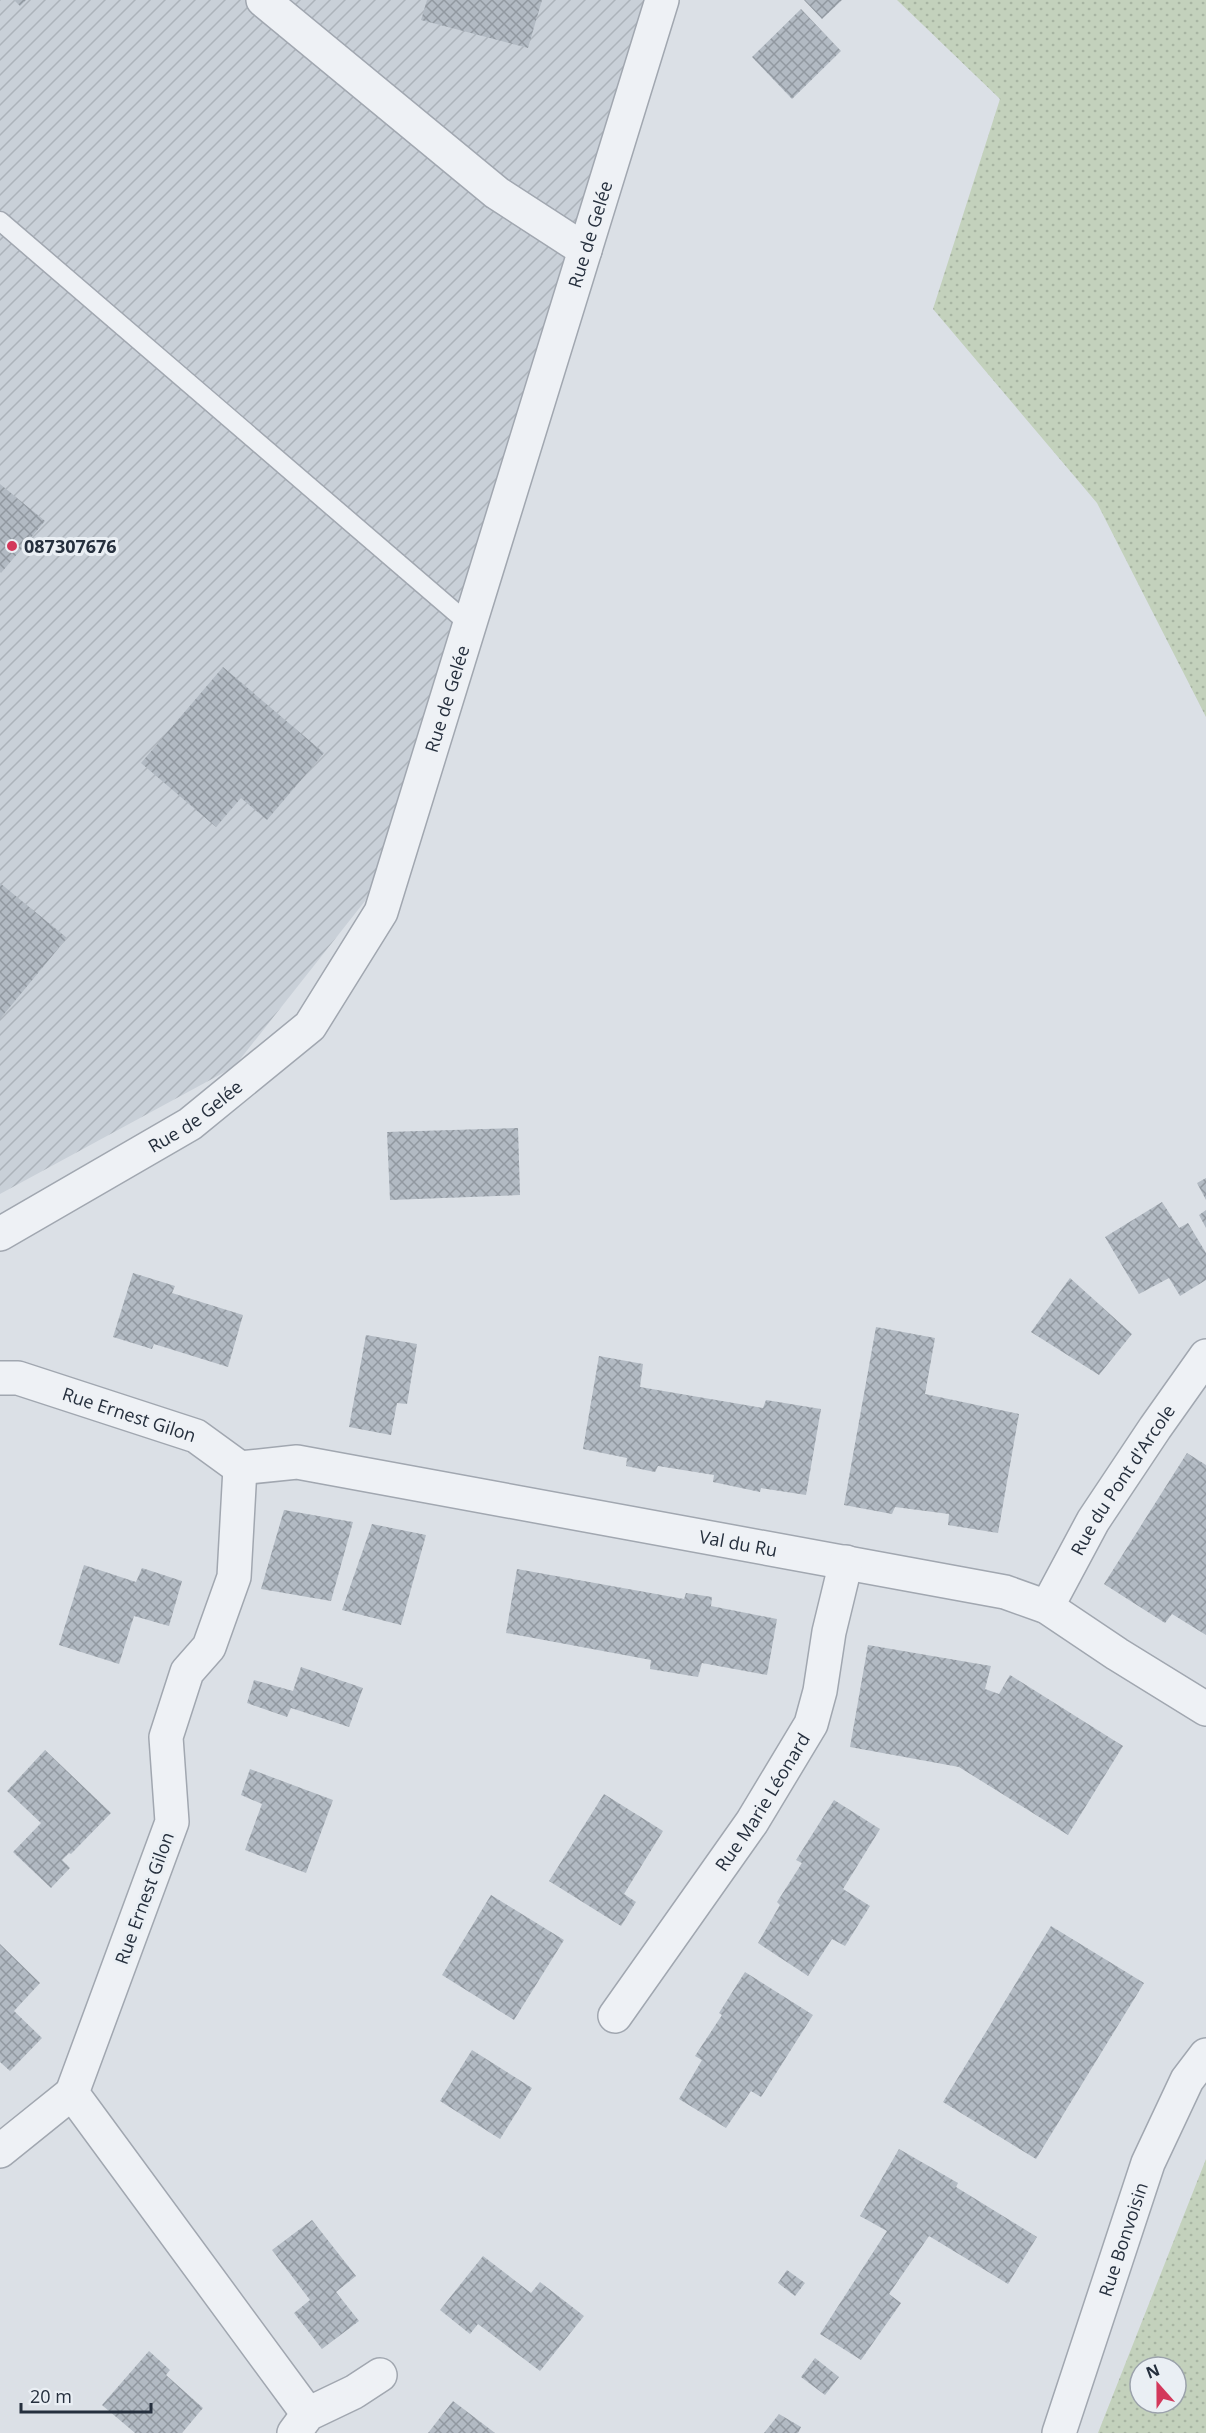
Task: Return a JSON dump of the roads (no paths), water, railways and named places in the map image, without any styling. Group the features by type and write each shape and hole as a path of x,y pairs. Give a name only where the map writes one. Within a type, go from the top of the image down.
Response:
{"street":[{"path":"262,0 497,193 585,250"},
{"name":"Rue de Gelée","path":"0,1234 190,1124 310,1026 381,912 662,0"},
{"name":"Rue du Pont d'Arcole","path":"1047,1607 1094,1521 1206,1356"},
{"name":"Rue Ernest Gilon","path":"0,1378 18,1378 196,1436 240,1468 234,1578 209,1647 187,1672 166,1737 172,1822 72,2093"},
{"name":"Val du Ru","path":"240,1468 297,1462 574,1515 1005,1592 1047,1607 1206,1709"},
{"name":"Rue Marie Léonard","path":"615,2016 752,1822 811,1724 820,1691 829,1632 846,1562"},
{"name":"Rue Bonvoisin","path":"1059,2433 1148,2163 1187,2080 1206,2055"},
{"path":"0,2151 72,2093 301,2423 380,2376"}],"lane":[{"path":"0,221 470,624"}],"place":[{"name":"087307676","path":"12,546"}]}
